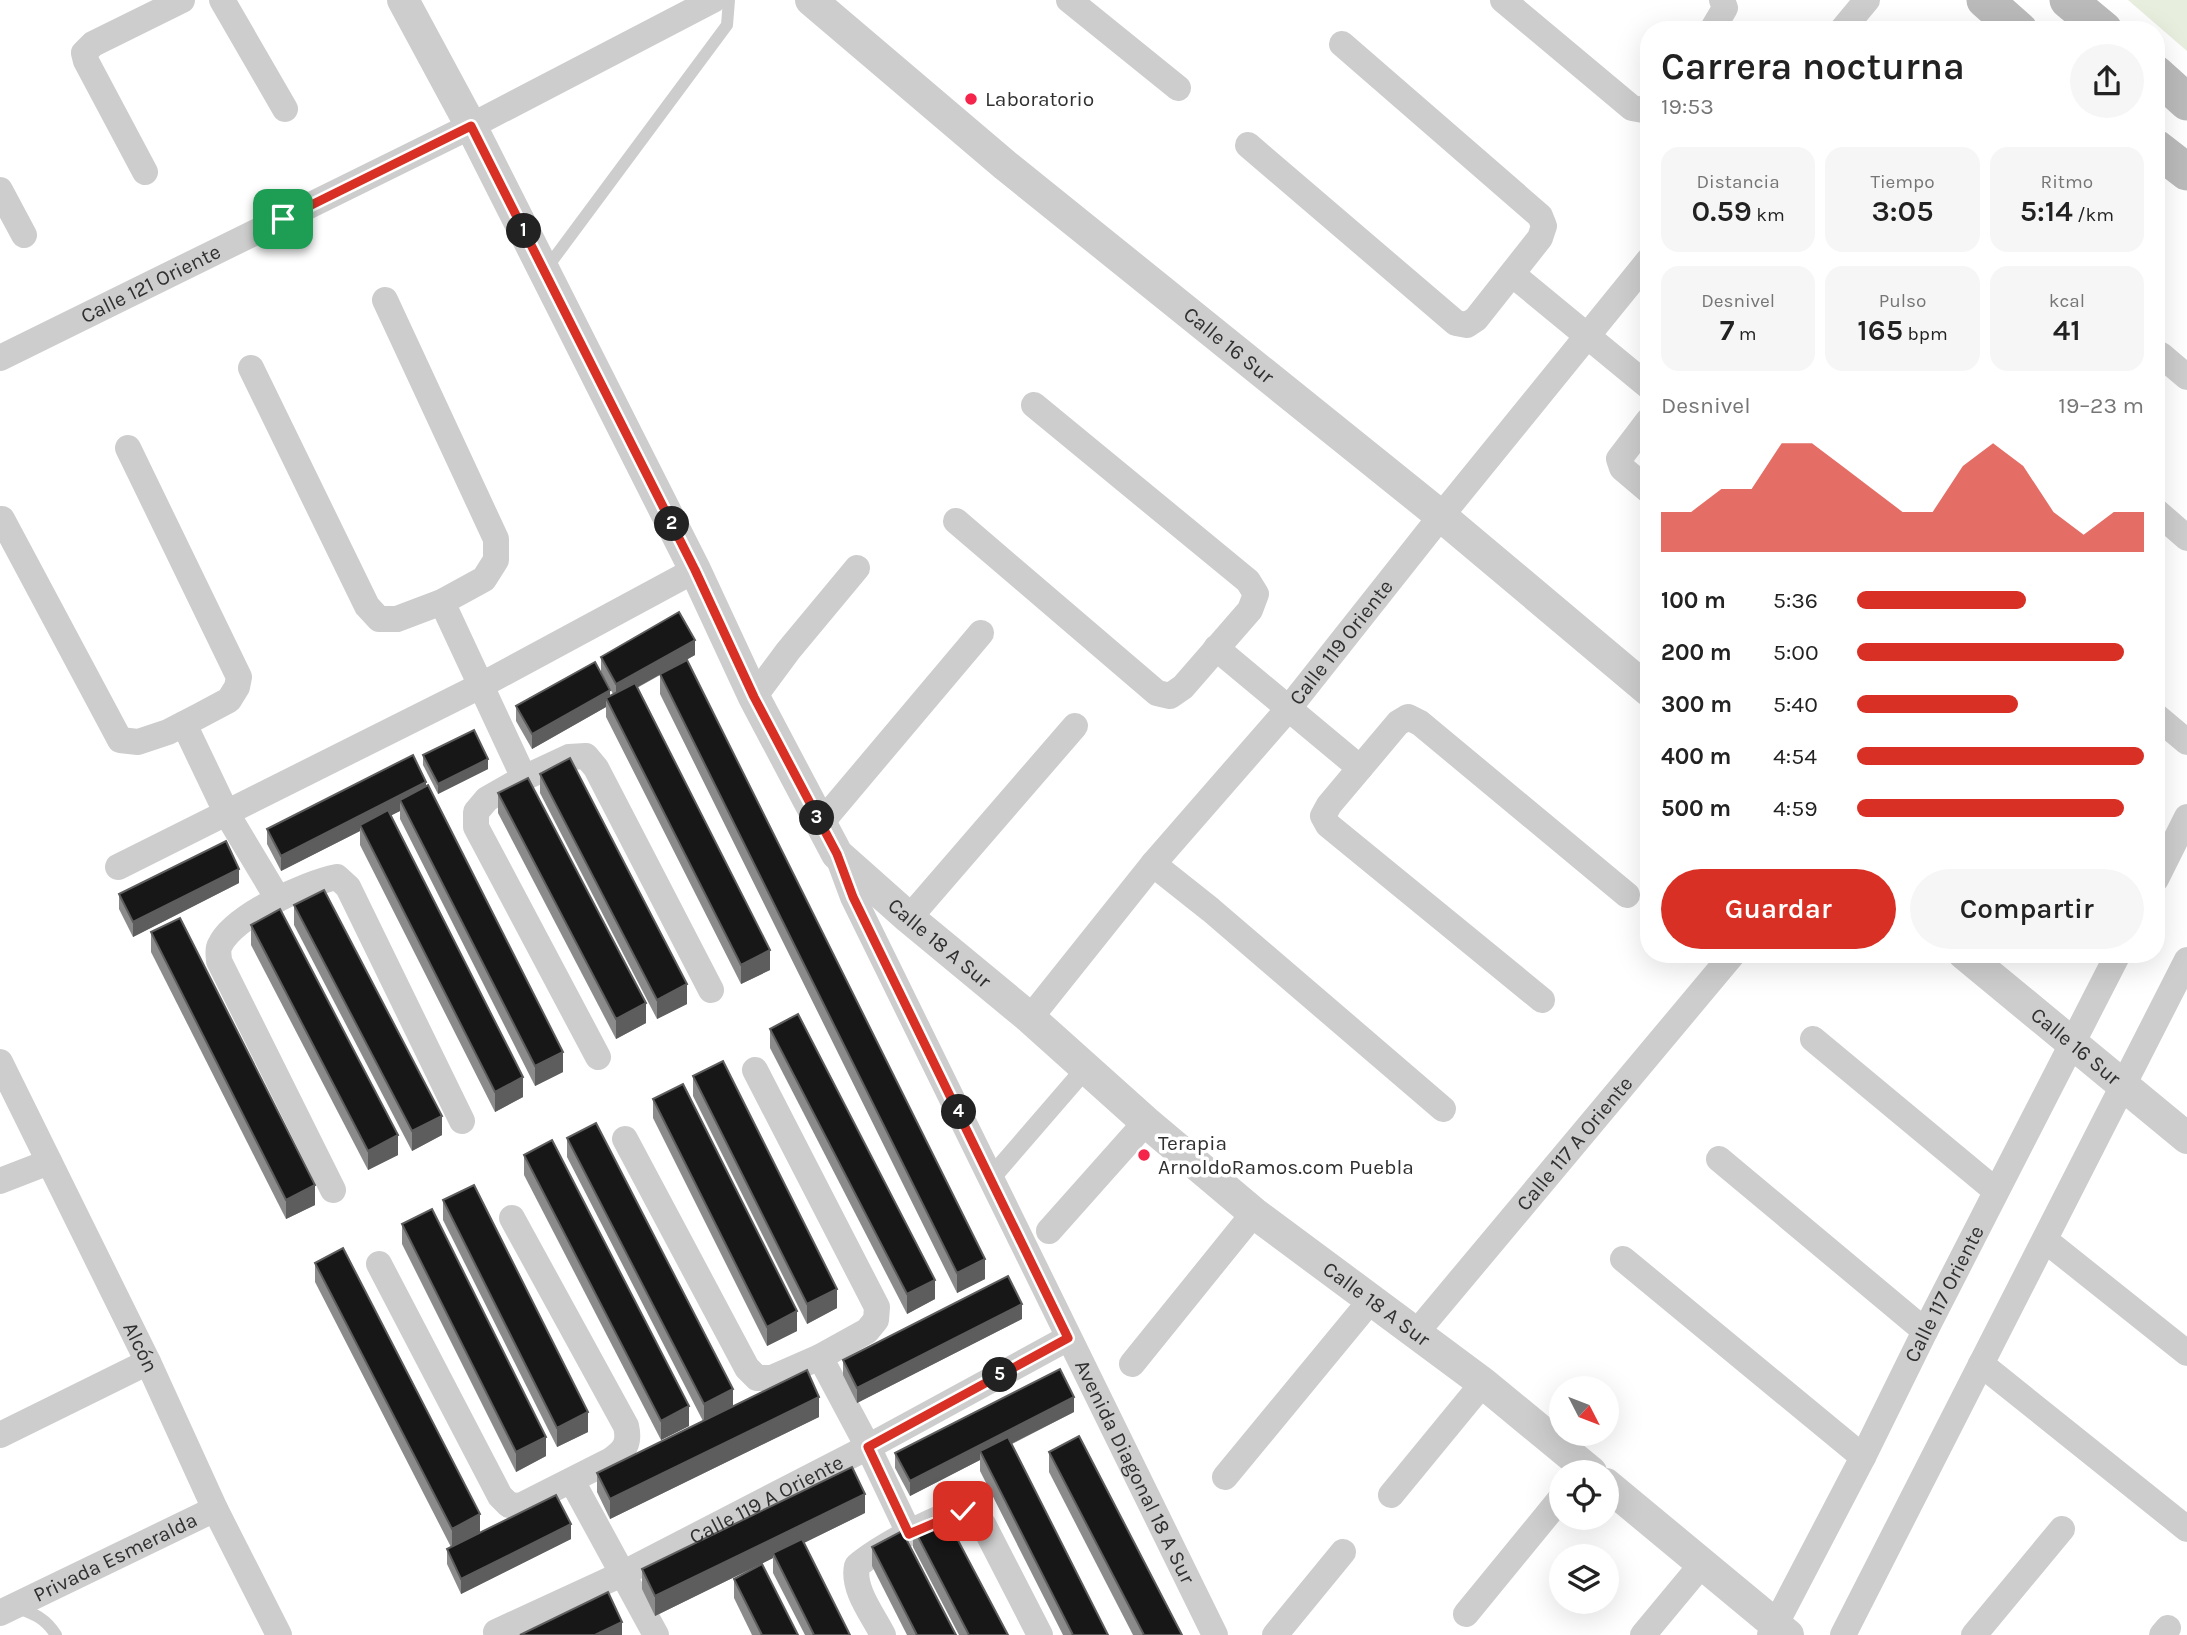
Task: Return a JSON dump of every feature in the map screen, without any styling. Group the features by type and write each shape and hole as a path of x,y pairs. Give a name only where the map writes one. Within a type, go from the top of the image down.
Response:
{"main road":[{"path":"1985,0 2008,21"},
{"path":"2068,0 2093,21"},
{"path":"2165,83 2187,102"},
{"path":"2165,155 2187,172"}],"street":[{"path":"145,172 84,53 146,8 182,0"},
{"path":"222,0 285,109"},
{"name":"Calle 18 A Sur","path":"403,0 471,126 695,570 754,697 837,854 1254,1213 1483,1383 1575,1460"},
{"name":"Calle 121 Oriente","path":"0,358 471,126 713,0"},
{"name":"Calle 16 Sur","path":"811,0 1005,165 1440,516 1640,683"},
{"path":"1069,0 1178,88"},
{"path":"1503,0 1632,108 1640,109"},
{"path":"1719,21 1725,8 1722,0"},
{"path":"1850,21 1867,0"},
{"path":"1248,145 1456,323 1467,325 1476,319 1540,239 1544,226 1540,216 1342,44"},
{"path":"0,190 24,235"},
{"name":"Calle 119 Oriente","path":"1030,1018 1153,864 1289,709 1440,516 1640,271"},
{"path":"1512,274 1640,379"},
{"path":"251,368 367,606 379,619 397,620 442,602 484,579 496,560 496,539 385,300"},
{"path":"2165,358 2187,377"},
{"path":"957,521 1157,693 1170,696 1183,687 1250,610 1256,594 1248,581 1034,405"},
{"path":"1640,431 1619,459 1622,468 1640,483"},
{"path":"2,519 120,740 138,742 184,724 229,700 237,687 239,677 128,447"},
{"path":"2165,519 2187,538"},
{"path":"754,697 788,651 857,568"},
{"path":"117,867 480,687 695,570"},
{"path":"442,602 524,778"},
{"path":"820,824 981,633"},
{"path":"1216,648 1360,768"},
{"path":"1542,1000 1328,825 1323,816 1328,806 1398,723 1408,717 1420,723 1626,895"},
{"path":"184,724 228,814 278,899"},
{"path":"2165,724 2187,742"},
{"path":"909,918 1075,726"},
{"path":"598,1057 476,827 476,812 487,799 569,757 586,756 596,768 711,990"},
{"path":"2165,861 2187,817"},
{"name":"Avenida Diagonal 18 A Sur","path":"837,854 853,897 1214,1635"},
{"path":"1153,864 1212,910 1443,1109"},
{"path":"332,1190 219,961 218,947 229,931 278,899 337,877 348,887 462,1121"},
{"path":"1843,1635 2187,960"},
{"name":"Calle 117 A Oriente","path":"1416,1333 1724,963"},
{"name":"Calle 16 Sur","path":"1975,963 2187,1138"},
{"name":"Calle 117 Oriente","path":"1778,1631 1924,1331 2113,963"},
{"path":"1814,1039 1996,1191"},
{"name":"Alcón","path":"0,1062 148,1362 215,1509 279,1635"},
{"path":"991,1178 1086,1068"},
{"path":"625,1139 747,1368 757,1378 772,1378 820,1357 867,1331 876,1320 877,1307 755,1070"},
{"path":"1049,1231 1146,1122"},
{"path":"1719,1159 1924,1331"},
{"path":"0,1181 49,1162"},
{"path":"1132,1364 1254,1213"},
{"path":"379,1264 500,1496 509,1505 520,1506 572,1481 622,1452 629,1439 626,1426 512,1218"},
{"path":"2045,1240 2187,1353"},
{"path":"1623,1259 1863,1457"},
{"path":"1225,1477 1371,1300"},
{"name":"Calle 119 A Oriente","path":"496,1632 622,1574 868,1447 1068,1338"},
{"path":"820,1357 868,1447 909,1534"},
{"path":"0,1436 148,1362"},
{"path":"1981,1364 2187,1529"},
{"path":"1391,1495 1483,1383"},
{"path":"572,1481 656,1635"},
{"name":"Calle 18 A Sur","path":"1619,1496 1778,1631"},
{"name":"Privada Esmeralda","path":"7,1609 215,1509"},
{"path":"883,1635 858,1585 855,1575 857,1566 909,1534 963,1511 974,1514 983,1524 1040,1635"},
{"path":"1466,1614 1549,1513"},
{"path":"1974,1635 2062,1529"},
{"path":"1275,1635 1343,1552"},
{"path":"1643,1635 1702,1564"}],"lane":[{"path":"544,272 727,26 729,0"},
{"path":"7,1609 38,1615 56,1635"}],"green space":[{"path":"2128,0 2187,0 2187,51 2165,32 2165,21 2152,21"}],"building":[{"path":"679,612 695,640 616,684 601,657"},
{"path":"687,660 985,1259 957,1273 660,674"},
{"path":"595,662 610,690 532,734 516,706"},
{"path":"635,683 770,950 741,965 606,698"},
{"path":"474,730 488,759 438,784 423,755"},
{"path":"413,755 426,782 281,856 267,829"},
{"path":"570,758 687,984 657,1000 540,774"},
{"path":"528,778 646,1003 616,1019 498,793"},
{"path":"428,785 563,1052 535,1066 400,800"},
{"path":"388,810 523,1077 495,1092 360,825"},
{"path":"226,841 239,869 133,922 119,894"},
{"path":"324,890 442,1116 412,1131 294,905"},
{"path":"280,909 398,1135 368,1151 251,925"},
{"path":"180,918 315,1185 286,1200 151,932"},
{"path":"798,1014 935,1280 907,1294 770,1029"},
{"path":"723,1061 837,1289 807,1304 693,1076"},
{"path":"683,1084 797,1311 767,1327 653,1099"},
{"path":"596,1123 733,1389 704,1404 567,1138"},
{"path":"552,1140 689,1406 661,1421 524,1155"},
{"path":"474,1185 588,1412 557,1428 443,1200"},
{"path":"432,1209 546,1437 516,1452 402,1224"},
{"path":"343,1248 480,1514 452,1529 315,1263"},
{"path":"1008,1276 1022,1304 857,1388 843,1360"},
{"path":"1060,1369 1074,1397 910,1481 895,1453"},
{"path":"807,1370 819,1397 610,1499 597,1473"},
{"path":"1079,1436 1182,1635 1144,1635 1049,1452"},
{"path":"1008,1437 1108,1635 1073,1635 980,1451"},
{"path":"852,1467 865,1494 655,1596 642,1569"},
{"path":"556,1495 571,1524 461,1579 447,1549"},
{"path":"943,1512 1008,1635 969,1635 913,1527"},
{"path":"902,1531 956,1635 917,1635 872,1547"},
{"path":"802,1539 850,1635 814,1635 773,1553"},
{"path":"762,1564 798,1635 762,1635 734,1579"},
{"path":"608,1592 622,1622 595,1635 520,1635"}],"place":[{"name":"Laboratorio","path":"971,99"},
{"name":"Terapia ArnoldoRamos.com Puebla","path":"1144,1155"}],"route":[{"path":"283,219 471,126 695,570 754,697 837,854 853,897 876,939 1068,1338 868,1447 909,1534 963,1511"}]}
